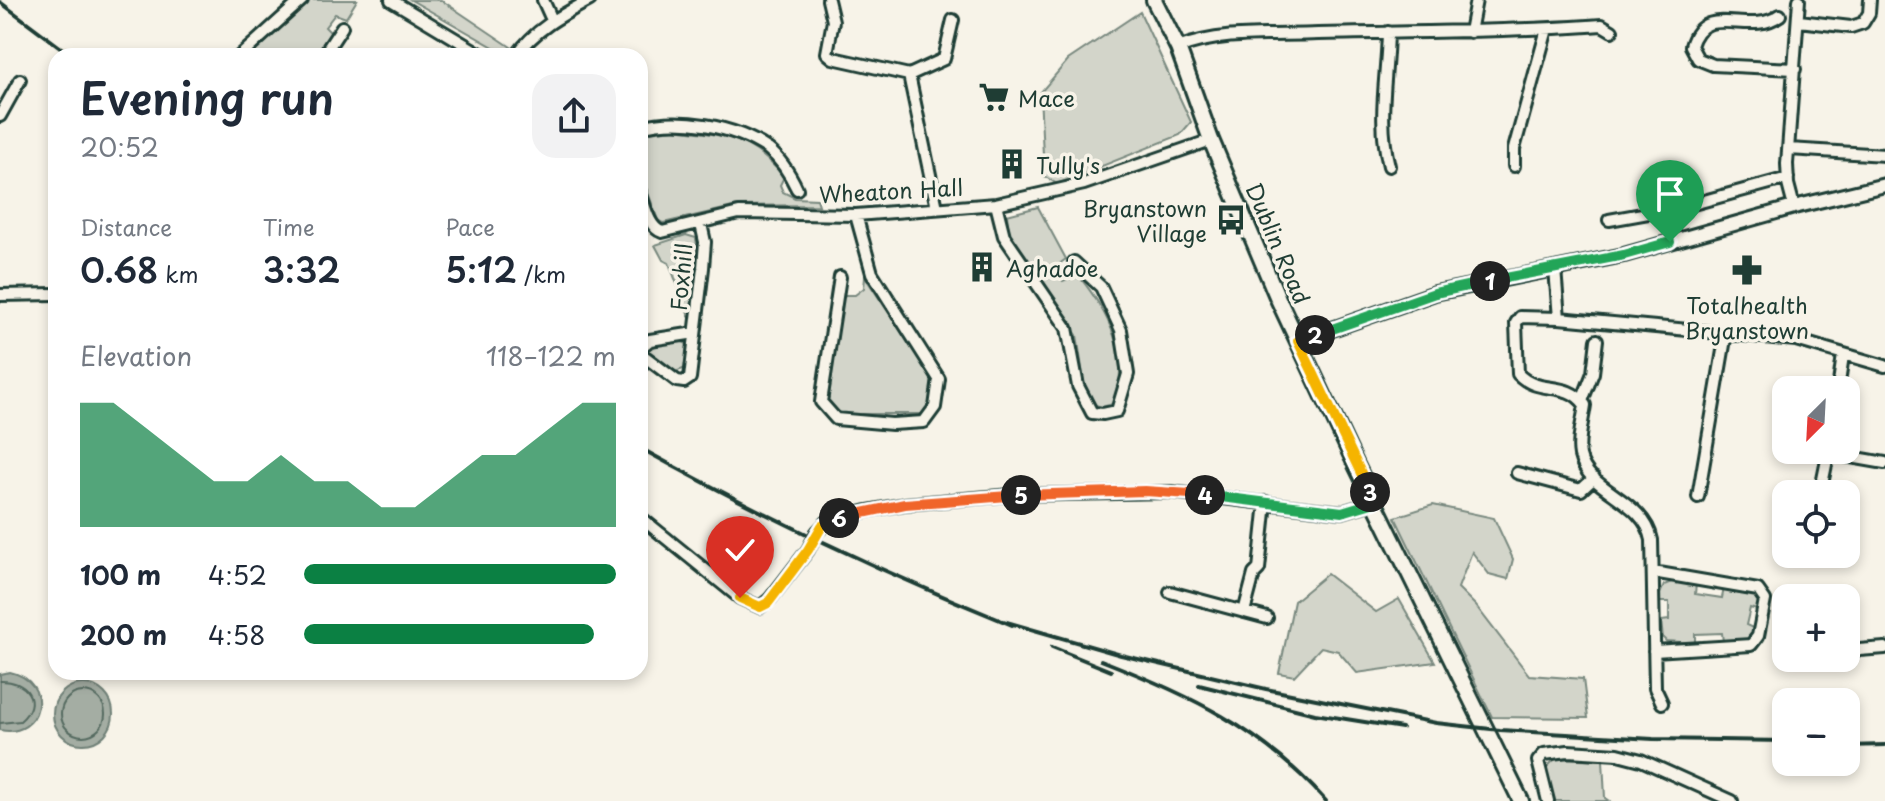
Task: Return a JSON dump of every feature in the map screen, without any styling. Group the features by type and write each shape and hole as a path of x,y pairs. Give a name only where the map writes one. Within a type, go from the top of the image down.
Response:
{"main road":[{"name":"Dublin Road","path":"1160,3 1211,140 1298,341 1521,801"}],"street":[{"path":"249,48 302,0"},
{"path":"391,0 471,48"},
{"path":"543,0 552,20"},
{"path":"522,48 552,20 590,0"},
{"path":"828,0 833,21 827,53 833,58 909,75 944,59 953,20"},
{"path":"1470,32 1476,0"},
{"path":"1794,207 1788,178 1799,0"},
{"path":"1799,21 1851,27 1863,23 1869,13 1870,0"},
{"path":"1780,15 1770,21 1712,17 1696,28 1691,46 1698,59 1713,65 1795,69"},
{"path":"1178,48 1204,39 1602,25 1612,31"},
{"path":"328,48 342,27"},
{"path":"1514,166 1514,149 1547,29"},
{"path":"1388,32 1381,105 1382,141 1389,166"},
{"path":"909,75 937,208"},
{"path":"0,116 20,80"},
{"path":"648,126 677,123 710,127 743,136 769,150 787,168 797,189"},
{"name":"Wheaton Hall","path":"648,212 655,229 662,232 739,213 856,215 996,204 1084,184 1211,140"},
{"path":"1789,149 1885,155"},
{"path":"1609,220 1695,204 1788,178"},
{"path":"1298,341 1435,293 1624,255 1885,185"},
{"path":"996,204 1004,236 1067,328 1078,386 1092,413 1117,411 1128,374 1121,330 1101,287 1074,262"},
{"path":"840,277 821,402 836,419 892,424 924,422 935,407 939,379 872,273 856,215"},
{"name":"Foxhill","path":"648,358 658,368 684,382 690,378 705,242 701,224"},
{"path":"1555,269 1559,318"},
{"path":"0,295 48,294"},
{"path":"1662,703 1655,688 1650,526 1583,465 1579,452 1585,405 1577,394 1525,382 1518,374 1516,323 1520,317 1559,318 1796,340 1885,366"},
{"name":"Foxhill","path":"648,342 695,333"},
{"path":"1698,497 1726,333"},
{"path":"1582,401 1593,373 1597,340"},
{"path":"1840,376 1843,355"},
{"path":"1860,458 1885,463"},
{"path":"1517,473 1581,490 1594,478"},
{"path":"648,523 740,598 760,607 770,599 828,521 905,504 1012,495 1171,492 1342,512 1375,502"},
{"path":"1244,612 1254,574 1259,569 1266,502"},
{"path":"1653,572 1758,590 1765,600 1758,636 1751,645 1654,651"},
{"path":"1170,592 1267,618"},
{"path":"1860,650 1885,648"},
{"path":"1548,801 1538,761 1544,754 1568,751 1618,754 1641,760 1732,801"}],"shaded area":[{"path":"310,0 357,0 346,18 335,14 325,27 333,35 324,48 259,48"},
{"path":"411,0 441,0 511,47 495,48"},
{"path":"1140,12 1191,122 1180,135 1057,184 1044,176 1040,93 1068,60"},
{"path":"674,129 708,133 747,145 772,163 784,177 780,185 783,192 795,198 817,199 819,205 737,206 663,223 658,220 648,193 648,132"},
{"path":"1038,207 1066,259 1055,267 1063,281 1078,275 1099,303 1114,335 1120,369 1113,404 1102,407 1092,404 1084,382 1077,335 1009,234 1007,215"},
{"path":"686,235 696,238 698,252 691,321 669,263 663,260 655,245"},
{"path":"865,277 932,378 931,401 924,414 844,414 834,410 828,401 843,295 855,295 864,288"},
{"path":"678,340 687,344 686,368 675,372 649,356 651,346"},
{"path":"1433,505 1494,518 1513,559 1508,579 1489,574 1472,552 1458,588 1476,606 1529,675 1583,679 1588,718 1492,717 1395,517"},
{"path":"1327,574 1376,612 1399,599 1435,662 1357,673 1338,651 1321,647 1294,676 1279,673 1294,601"},
{"path":"1674,581 1696,584 1695,594 1722,598 1724,588 1755,594 1760,602 1760,611 1750,608 1746,625 1755,629 1753,634 1747,640 1738,642 1723,642 1722,633 1695,634 1695,643 1666,641 1661,621 1669,620 1669,602 1660,602 1660,594 1664,585"},
{"path":"1556,758 1603,760 1605,798 1609,801 1554,801 1547,783 1546,768"}],"water":[{"path":"10,672 24,678 38,697 38,708 33,718 26,726 14,731 0,730 0,674"},
{"path":"83,684 104,693 113,714 104,735 83,744 62,735 53,714 62,693"}],"railway":[{"path":"0,2 61,48"},
{"path":"648,452 823,542 1012,625"},
{"path":"1003,621 1121,655 1266,689 1436,723 1653,739 1772,741"},
{"path":"1052,647 1111,671"},
{"path":"1101,660 1222,716 1276,753 1326,801"},
{"path":"1199,685 1315,714 1402,728"},
{"path":"1860,746 1885,745"}],"place":[{"name":"Mace","path":"994,97"},
{"name":"Tully's","path":"1012,164"},
{"name":"Bryanstown Village","path":"1231,220"},
{"name":"Aghadoe","path":"982,267"},
{"name":"Totalhealth Bryanstown","path":"1747,270"}],"route":[{"path":"740,598 760,607 768,603 828,521 905,504 1012,495 1145,491 1234,498 1342,512 1375,502 1298,341 1435,293 1624,255 1670,242"}]}
